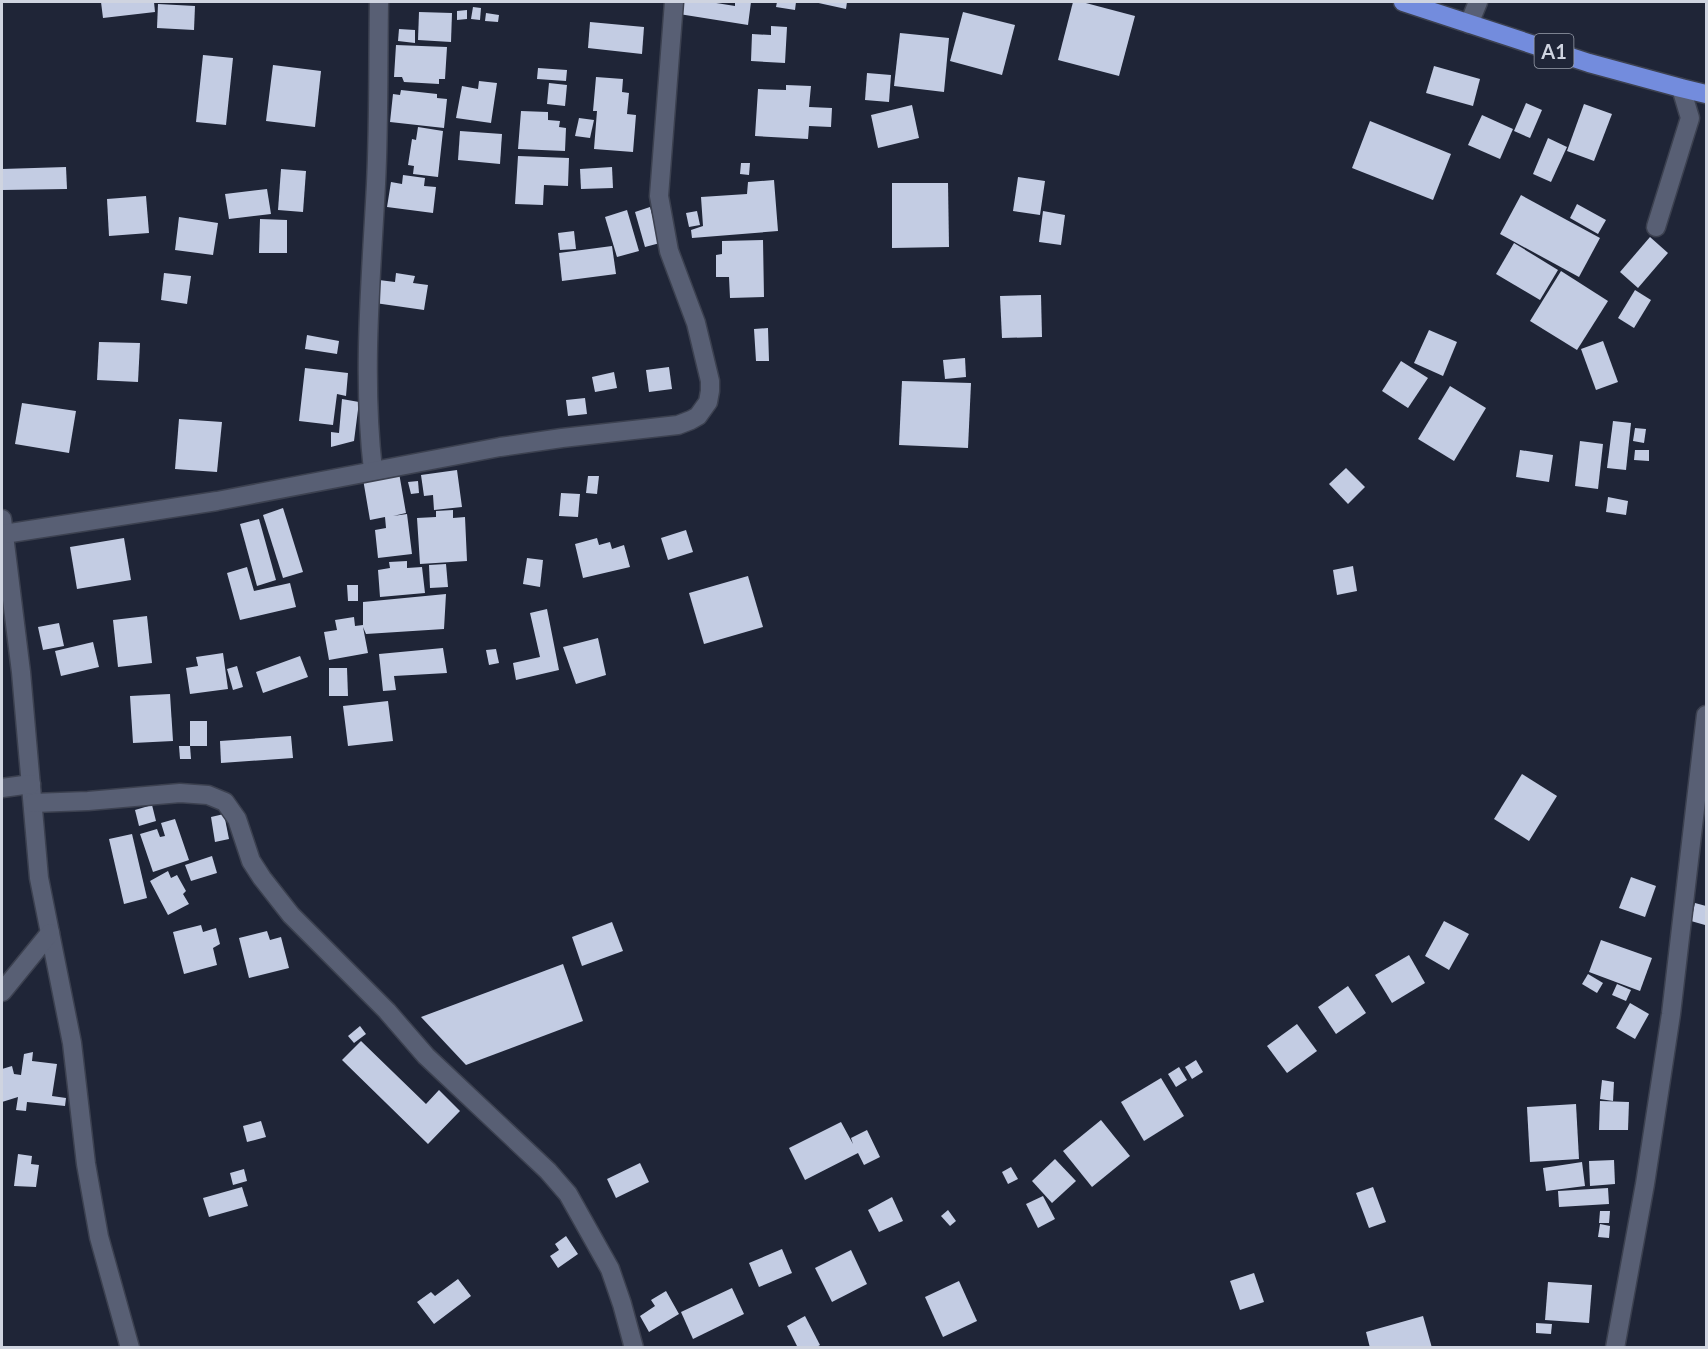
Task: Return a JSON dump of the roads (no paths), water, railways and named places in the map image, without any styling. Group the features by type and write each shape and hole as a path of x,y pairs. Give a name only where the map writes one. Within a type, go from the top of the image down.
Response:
{"highway":[{"name":"A1","path":"1403,2 1589,63 1707,94"}],"street":[{"path":"373,470 367,373 369,288 376,182 379,2"},
{"path":"130,1347 99,1237 86,1164 72,1043 39,878 21,672 3,527 217,501 520,444 678,425 698,416 710,398 710,381 693,314 669,251 659,196 674,2"},
{"path":"1469,24 1478,2"},
{"path":"1656,227 1690,118 1681,88"},
{"path":"1614,1347 1645,1184 1671,1014 1707,715"},
{"path":"2,788 31,784"},
{"path":"33,803 180,793 208,795 225,802 237,819 251,861 291,915 387,1011 426,1056 532,1156 568,1194 610,1269 634,1347"},
{"path":"2,992 50,933"}]}
